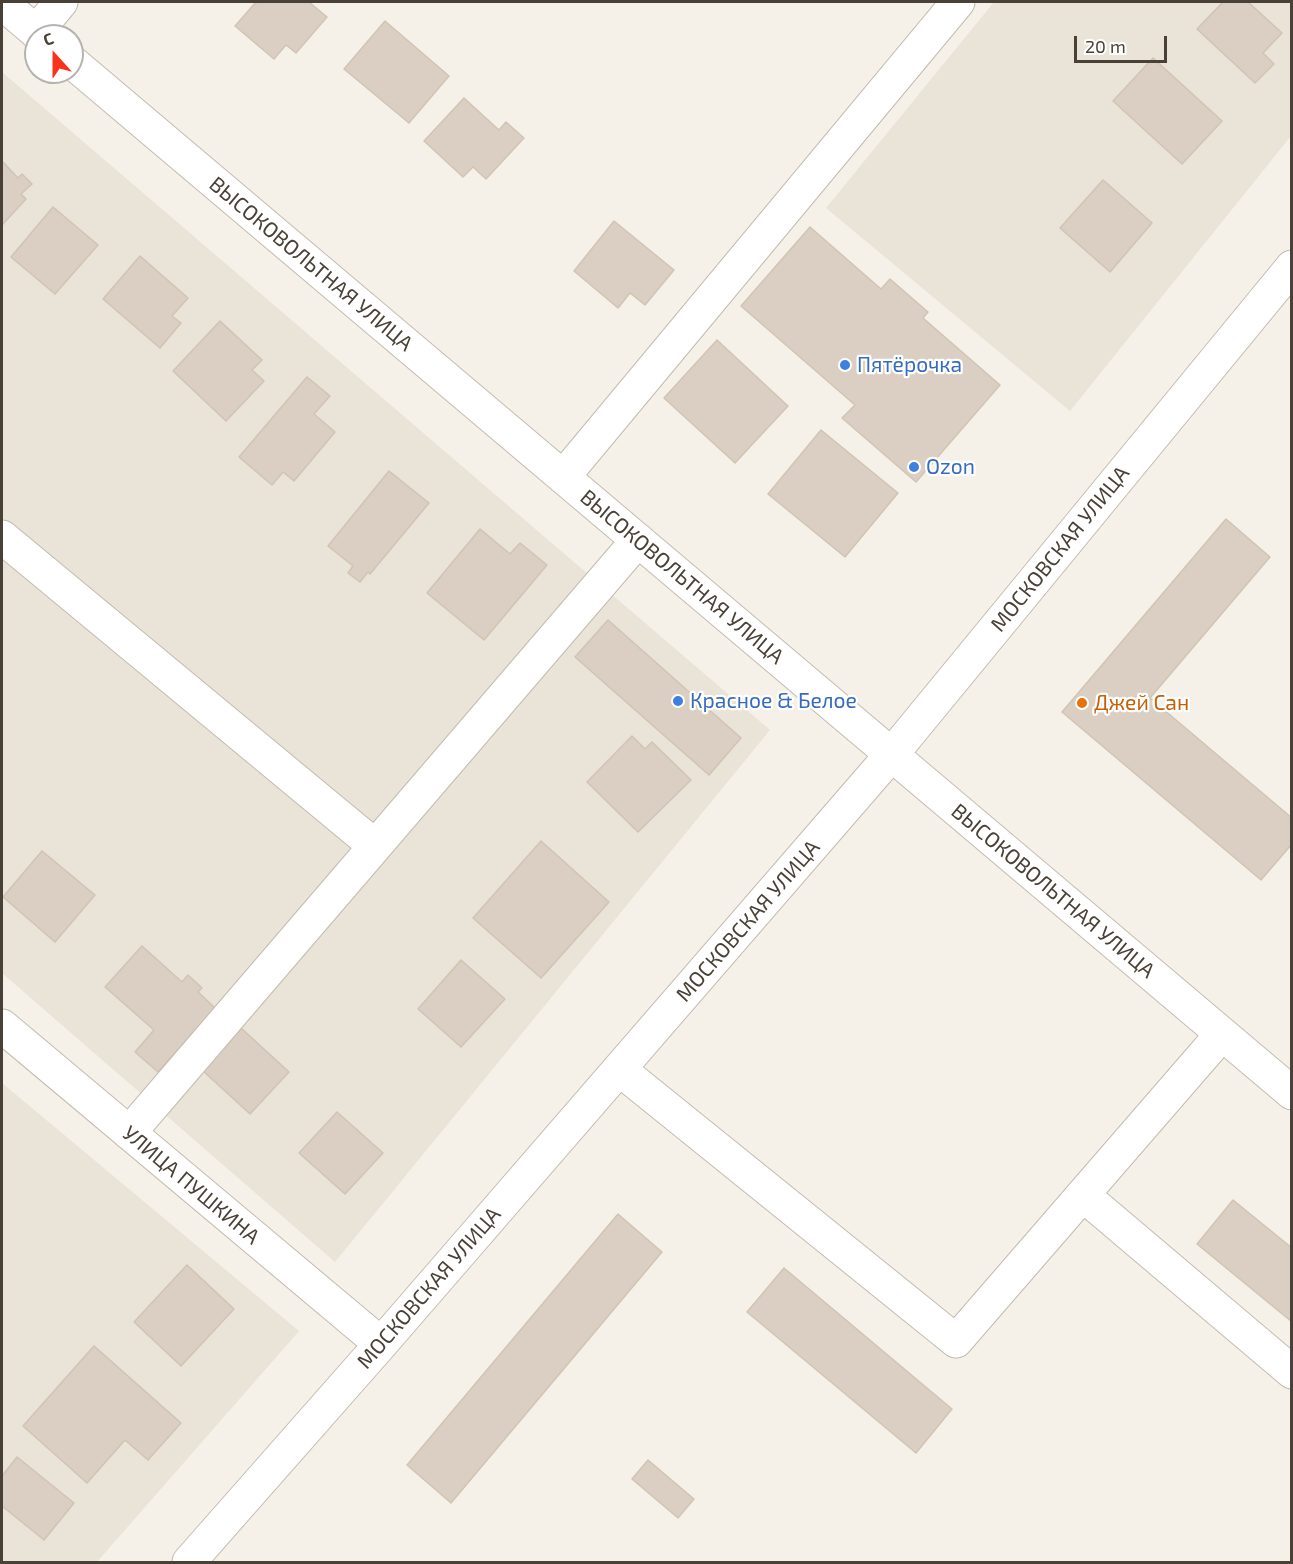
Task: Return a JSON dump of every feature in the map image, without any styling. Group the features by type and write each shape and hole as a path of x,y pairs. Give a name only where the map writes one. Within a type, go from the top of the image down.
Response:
{"street":[{"path":"45,24 61,2"},
{"path":"563,477 958,2"},
{"path":"2,3 26,24"},
{"name":"ВЫСОКОВОЛЬТНАЯ УЛИЦА","path":"84,72 1292,1093"},
{"name":"МОСКОВСКАЯ УЛИЦА","path":"189,1563 892,754 1292,267"},
{"path":"2,537 375,846"},
{"path":"129,1133 638,540"},
{"name":"УЛИЦА ПУШКИНА","path":"2,1026 381,1344"},
{"path":"619,1069 956,1341 1222,1034"},
{"path":"1083,1195 1292,1372"}],"shaded area":[{"path":"994,2 1291,2 1291,136 1070,411 826,208"},
{"path":"2,72 770,730 335,1262 2,973"},
{"path":"2,1083 299,1331 97,1562 2,1562"}],"building":[{"path":"256,2 309,2 327,17 296,53 286,45 274,59 235,26"},
{"path":"1223,2 1248,2 1282,33 1263,53 1274,64 1255,83 1197,29"},
{"path":"385,21 449,76 409,123 344,69"},
{"path":"1153,58 1222,121 1182,164 1113,101"},
{"path":"464,98 499,130 506,122 524,138 486,179 473,167 463,177 424,141"},
{"path":"2,161 18,178 22,174 32,184 21,194 26,199 2,225"},
{"path":"1103,180 1152,223 1110,272 1060,228"},
{"path":"53,207 98,245 55,294 11,257"},
{"path":"614,221 674,270 645,305 630,293 618,308 574,271"},
{"path":"810,227 881,289 890,279 928,312 923,318 1000,385 916,482 842,418 855,405 741,306"},
{"path":"140,256 188,298 172,316 181,323 160,348 103,299"},
{"path":"220,321 262,360 252,370 264,381 226,421 173,371"},
{"path":"717,340 788,406 735,463 664,398"},
{"path":"307,377 330,396 314,414 335,432 294,481 283,472 272,485 239,457"},
{"path":"821,430 898,493 845,557 768,494"},
{"path":"389,471 429,503 370,574 368,572 360,582 348,573 353,566 328,546"},
{"path":"1226,519 1270,557 1150,698 1292,818 1292,844 1261,880 1062,712"},
{"path":"480,529 510,554 520,543 547,565 484,640 427,593"},
{"path":"608,620 741,738 709,775 575,657"},
{"path":"632,736 645,749 652,742 691,780 638,832 587,782"},
{"path":"541,841 609,902 541,978 473,918"},
{"path":"42,851 95,895 55,942 3,897"},
{"path":"142,946 182,982 188,975 202,988 198,992 215,1008 158,1072 135,1052 154,1030 105,987"},
{"path":"461,960 505,999 461,1047 418,1009"},
{"path":"241,1028 289,1072 250,1114 202,1070"},
{"path":"337,1112 383,1153 345,1194 299,1153"},
{"path":"1233,1200 1292,1248 1292,1322 1197,1244"},
{"path":"618,1214 662,1252 451,1503 407,1465"},
{"path":"187,1265 234,1309 181,1366 134,1322"},
{"path":"784,1268 952,1409 916,1453 747,1312"},
{"path":"94,1346 181,1423 148,1460 125,1440 87,1483 23,1426"},
{"path":"17,1457 74,1503 44,1540 2,1506 2,1476"},
{"path":"648,1460 694,1499 678,1518 632,1479"}],"place":[{"name":"Пятёрочка","path":"845,365"},
{"name":"Ozon","path":"914,467"},
{"name":"Красное & Белое","path":"678,701"},
{"name":"Джей Сан","path":"1082,703"}]}
